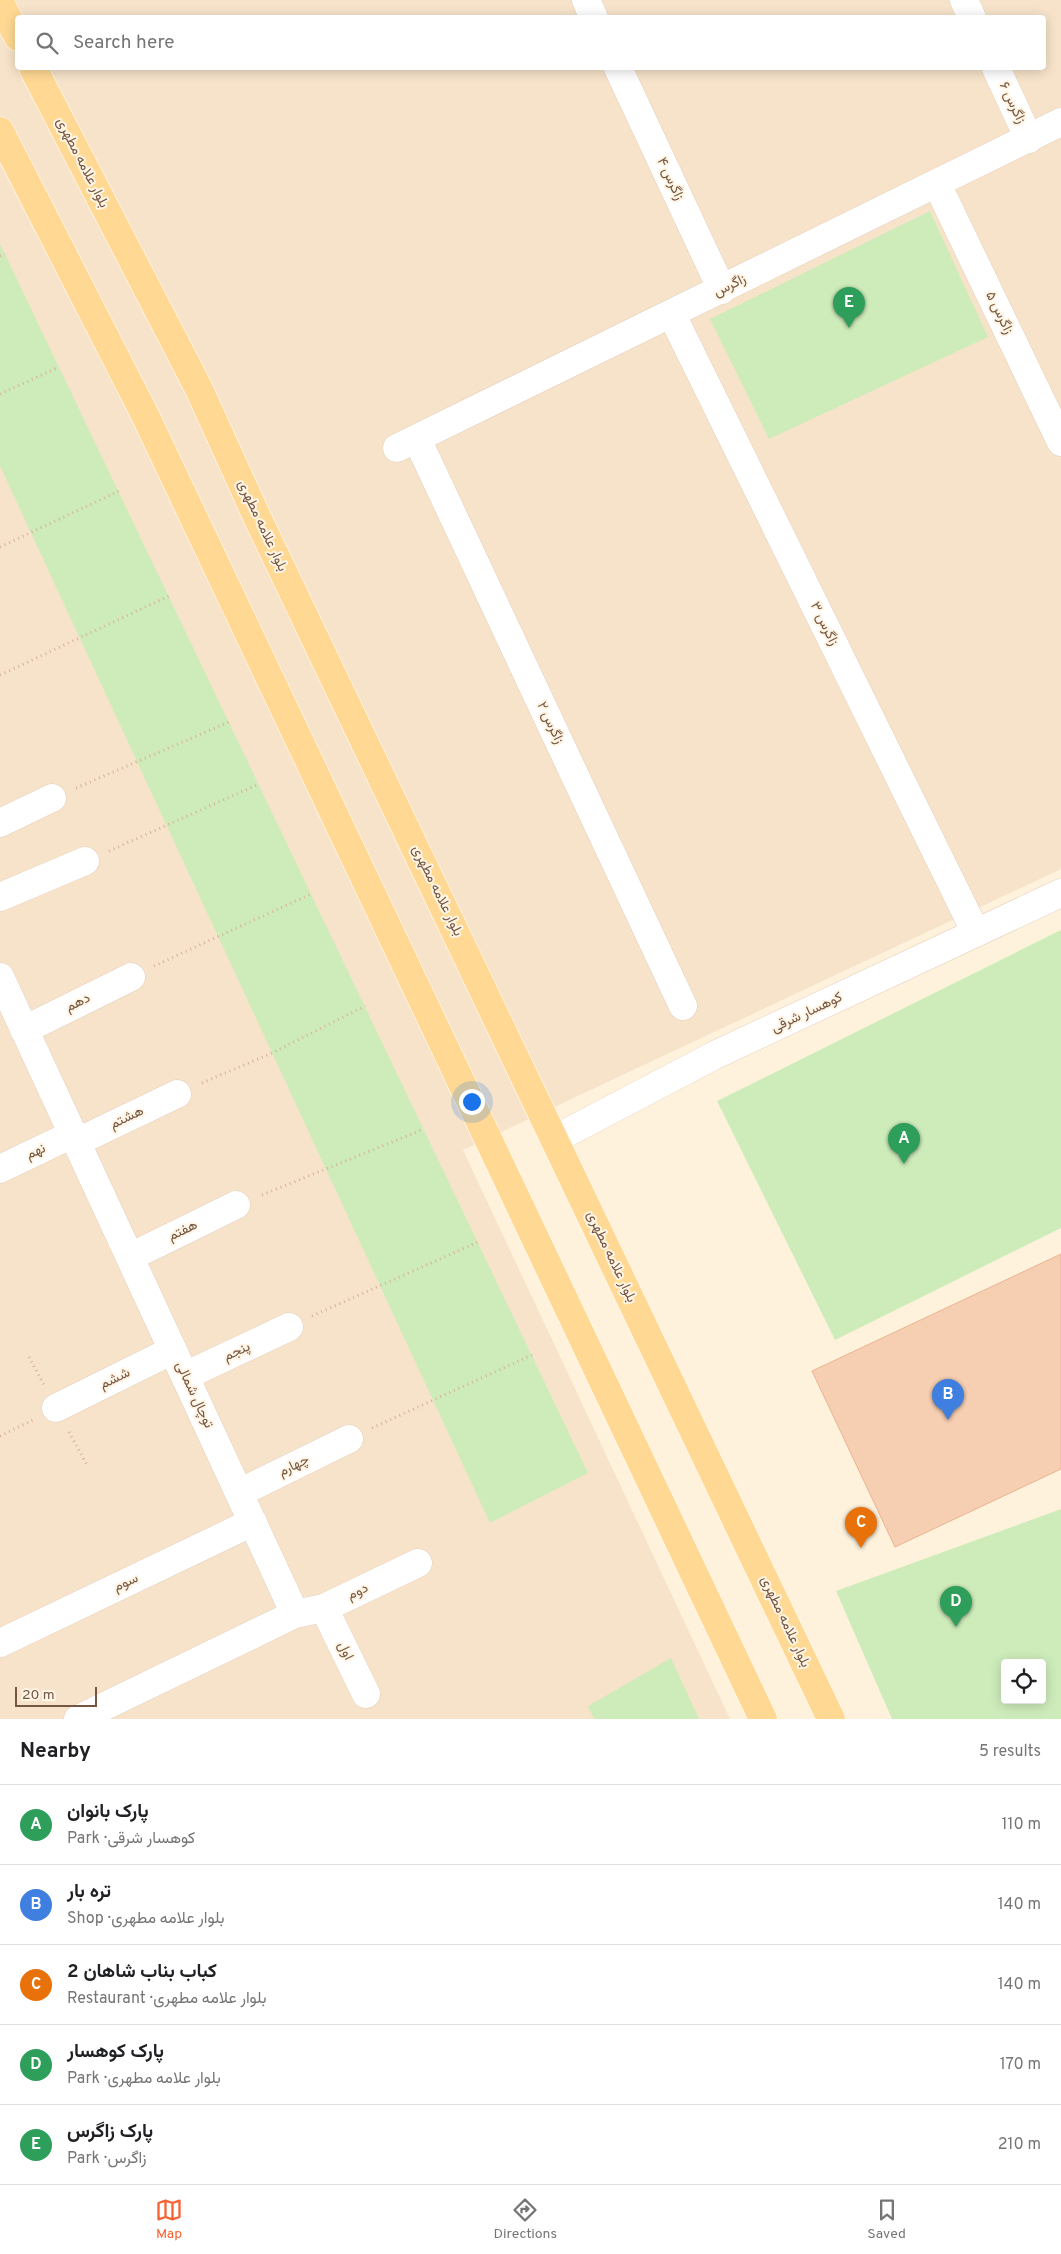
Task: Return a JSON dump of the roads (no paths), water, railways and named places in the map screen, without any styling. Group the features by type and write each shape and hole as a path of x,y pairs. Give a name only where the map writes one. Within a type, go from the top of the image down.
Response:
{"main road":[{"path":"0,3 15,31"},
{"name":"بلوار علامه مطهری","path":"34,70 198,387 258,517 831,1719"},
{"path":"0,131 145,415 763,1719"}],"street":[{"path":"586,0 593,15"},
{"path":"964,0 971,15"},
{"name":"زاگرس ۴","path":"619,70 722,290"},
{"name":"زاگرس ۶","path":"997,70 1029,139"},
{"name":"زاگرس","path":"407,444 1061,122"},
{"name":"زاگرس ۵","path":"936,184 1061,442"},
{"name":"زاگرس ۳","path":"672,315 976,934"},
{"name":"زاگرس ۲","path":"407,444 683,1006"},
{"path":"0,823 52,798"},
{"path":"0,897 85,861"},
{"name":"کوهسار شرقی","path":"555,1139 716,1056 1061,893"},
{"name":"توچال شمالی","path":"0,977 295,1614"},
{"name":"دهم","path":"24,1030 131,977"},
{"name":"هشتم","path":"75,1138 177,1094"},
{"name":"نهم","path":"0,1169 75,1138"},
{"name":"هفتم","path":"130,1257 236,1206"},
{"name":"پنجم","path":"185,1376 289,1327"},
{"name":"ششم","path":"56,1408 173,1350"},
{"name":"چهارم","path":"239,1493 349,1439"},
{"name":"سوم","path":"0,1643 253,1522"},
{"name":"دوم","path":"295,1614 324,1608 418,1564"},
{"name":"اول","path":"324,1608 366,1694"},
{"path":"92,1716 295,1614"}],"place":[{"name":"پارک زاگرس","path":"849,328"},
{"name":"پارک بانوان","path":"904,1164"},
{"name":"تره بار","path":"948,1420"},
{"name":"کباب بناب شاهان 2","path":"861,1548"},
{"name":"پارک کوهسار","path":"956,1627"}]}
